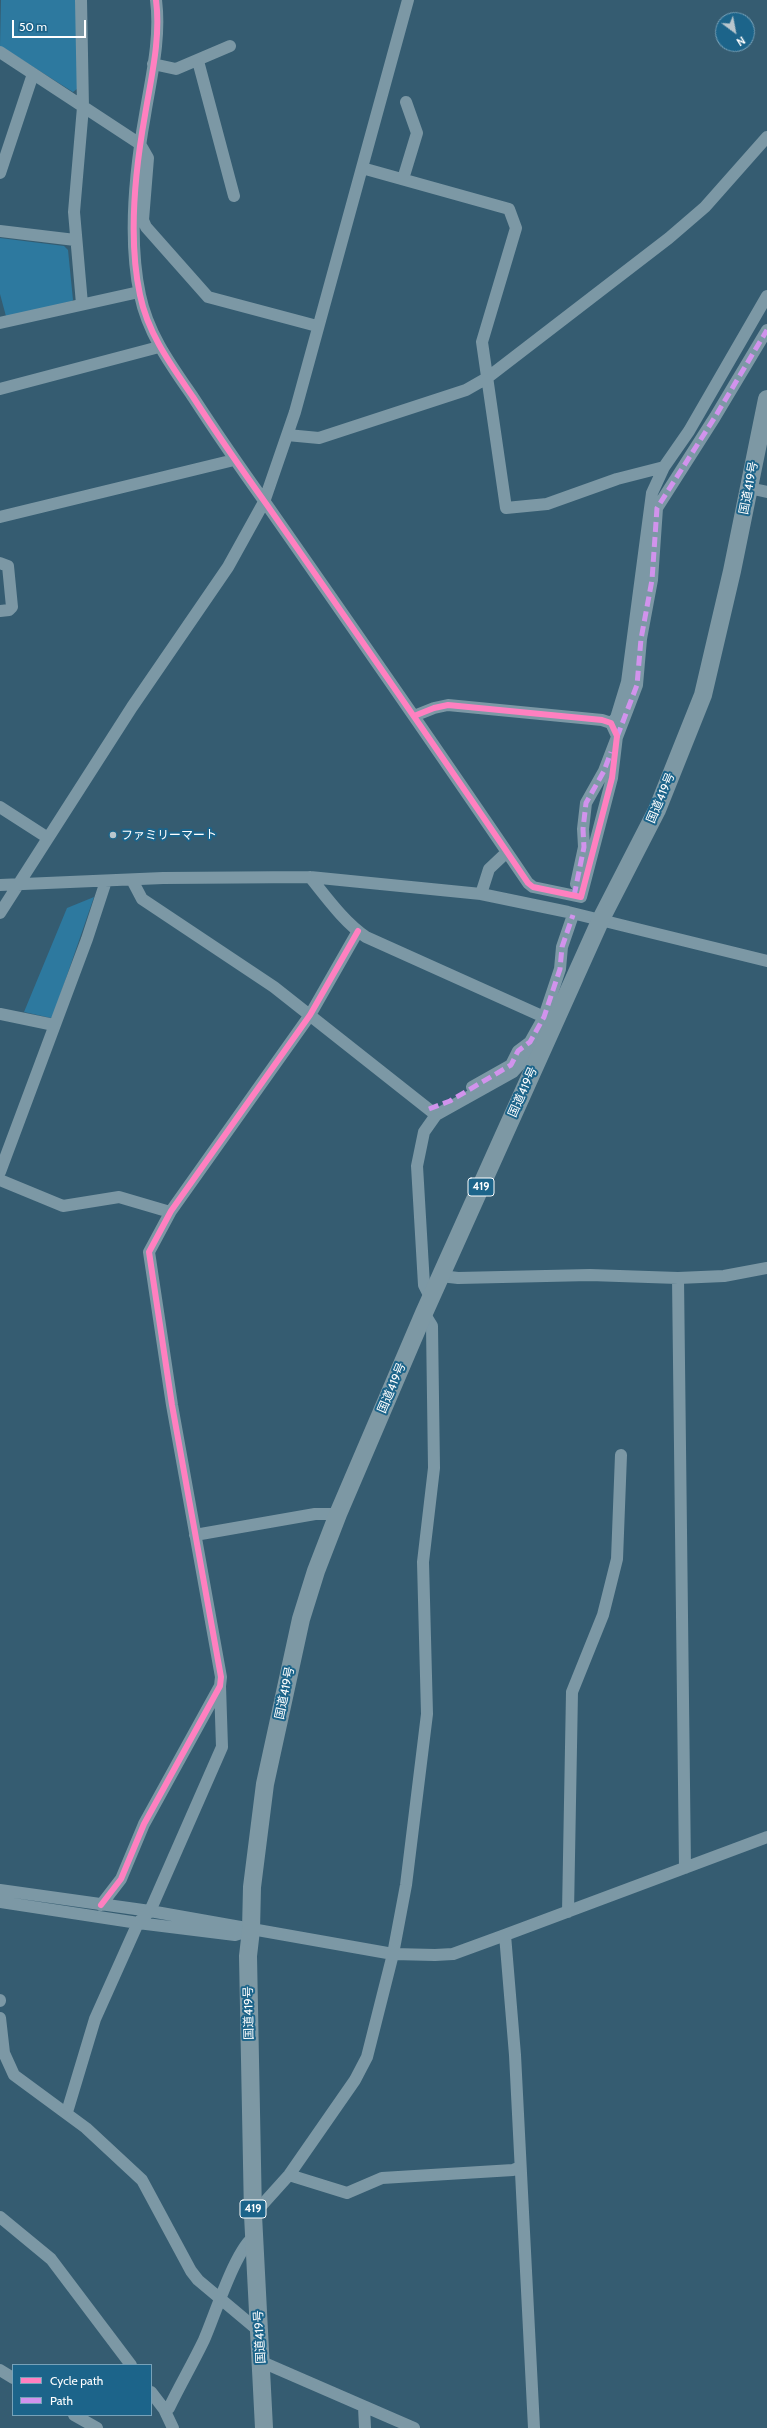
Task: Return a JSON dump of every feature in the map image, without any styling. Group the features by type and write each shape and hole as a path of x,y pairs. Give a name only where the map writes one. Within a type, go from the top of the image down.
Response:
{"highway":[{"name":"国道419号","path":"264,2428 262,2362 253,2215 248,1956 252,1930 252,1887 265,1784 301,1619 316,1571 338,1514 440,1276 547,1040 550,1018 657,810 703,695 749,488 767,399"}],"street":[{"path":"81,0 83,107 74,212 82,304"},
{"path":"156,0 158,15 153,64 140,144 134,224 139,292 149,325 159,347 234,460 533,888 582,897 612,778 617,736 611,723 602,720 448,705 414,716"},
{"path":"0,913 132,707 228,567 264,502 287,435 408,0"},
{"path":"153,64 176,69 198,61 230,46"},
{"path":"0,52 140,144 148,158 143,220 146,227 208,297 317,326"},
{"path":"198,61 234,196"},
{"path":"0,173 33,74"},
{"path":"403,180 417,132 406,102"},
{"path":"287,435 319,438 466,390 487,378 669,238 705,206 767,137"},
{"path":"362,168 509,209 516,228 482,342 506,508 547,504 617,479 664,467"},
{"path":"0,231 76,240"},
{"path":"0,323 139,292"},
{"path":"611,723 616,718 627,682 652,493 664,467 689,430 767,296"},
{"path":"574,896 584,847 583,829 586,803 604,771 637,685 641,639 652,580 657,508 715,417 767,330"},
{"path":"0,389 159,347"},
{"path":"0,517 234,460"},
{"path":"749,488 767,492"},
{"path":"0,563 8,566 12,607 9,610 0,611"},
{"path":"0,807 48,838"},
{"path":"481,894 489,869 507,852"},
{"path":"0,885 163,878 310,877 481,894 573,915 601,919 767,961"},
{"path":"310,877 358,931 550,1018"},
{"path":"132,880 142,899 274,987 432,1112"},
{"path":"0,1172 87,939 106,881"},
{"path":"253,2215 289,2175 354,2080 367,2057 394,1954 406,1885 427,1714 423,1562 434,1468 432,1326 424,1285 417,1166 424,1132 432,1112 511,1065 518,1051 530,1042 550,1018 560,969 562,947 573,915"},
{"path":"67,2112 95,2019 138,1923 150,1911 222,1747 221,1677 149,1262 149,1252 170,1212 310,1015 358,931"},
{"path":"0,1014 54,1025"},
{"path":"432,1112 513,1072 529,1054 547,1040"},
{"path":"0,1180 63,1206 119,1197 170,1212"},
{"path":"440,1276 458,1278 590,1275 678,1278 724,1276 767,1268"},
{"path":"678,1278 685,1868"},
{"path":"568,1912 572,1692 603,1615 617,1559 621,1455"},
{"path":"196,1535 315,1514 338,1514"},
{"path":"101,1905 121,1878 144,1824 220,1686"},
{"path":"0,1890 150,1911 394,1954 453,1954 767,1837"},
{"path":"0,1902 138,1923 234,1935 252,1930"},
{"path":"505,1935 515,2055 534,2428"},
{"path":"0,2018 4,2053 14,2075 41,2097 67,2112 113,2152 142,2180 191,2271 198,2280 260,2332"},
{"path":"289,2175 347,2193 382,2178 513,2170 520,2167"},
{"path":"0,2217 51,2259 130,2364"},
{"path":"165,2411 169,2408 204,2340 215,2308 221,2299 239,2257 249,2240 255,2236"},
{"path":"262,2362 414,2428"},
{"path":"0,2370 12,2377"},
{"path":"152,2393 165,2411 172,2428"},
{"path":"364,2407 365,2428"},
{"path":"76,2416 97,2428"}],"shaded area":[{"path":"1,0 79,0 81,86 73,92 0,46"},
{"path":"0,238 64,246 68,250 73,300 69,305 7,320 0,294"},
{"path":"94,897 53,1016 51,1018 24,1012 67,908"}],"marked path":[{"path":"617,737 637,685 641,639 652,580 657,508 715,417 767,330"},
{"path":"574,896 584,847 583,829 586,803 604,771 611,752"},
{"path":"429,1109 450,1101 511,1065 518,1051 530,1042 544,1017 560,969 562,947 573,915"}],"cycle path":[{"path":"156,0 156,43 138,159 134,205 134,251 136,273 140,295 154,336 220,438 528,883 533,887 581,897 612,778 617,736 611,723 602,720 448,705 434,708 414,716"},
{"path":"101,1905 121,1879 144,1824 220,1686 221,1677 172,1405 149,1252 171,1211 310,1015 358,931"}],"place":[{"name":"ファミリーマート","path":"113,835"}]}
